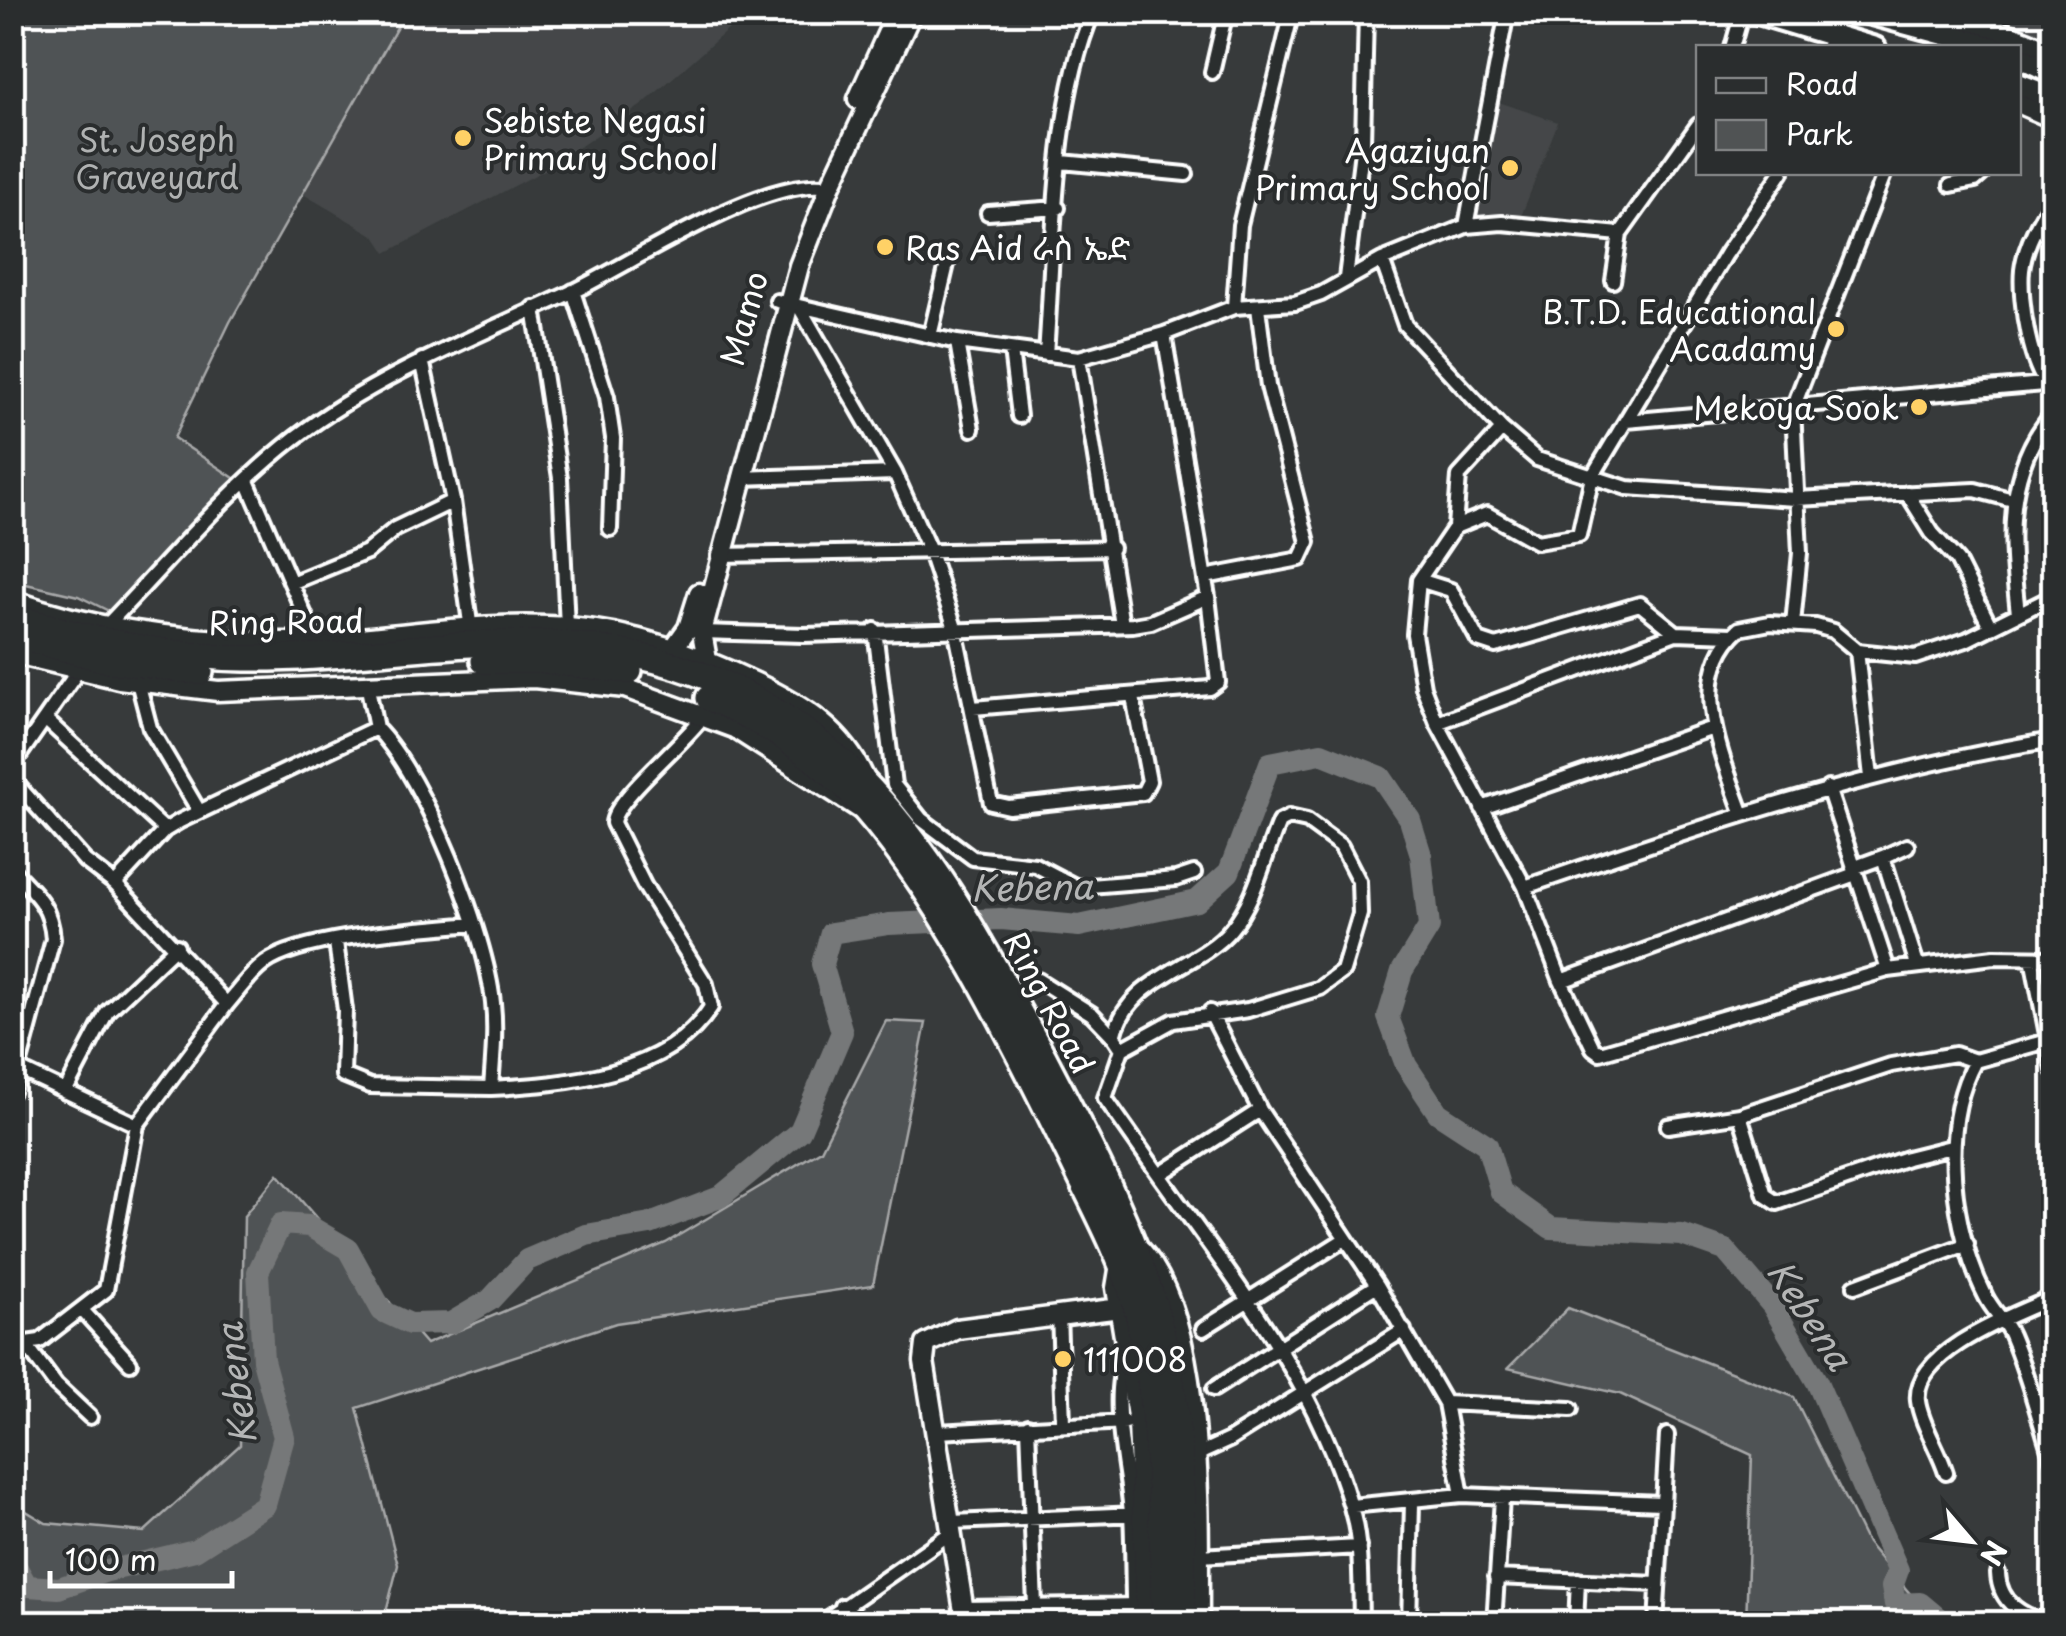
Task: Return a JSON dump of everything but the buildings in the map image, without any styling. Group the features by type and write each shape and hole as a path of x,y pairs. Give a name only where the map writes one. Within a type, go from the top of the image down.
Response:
{"highway":[{"name":"Ring Road","path":"12,616 127,645 199,656 310,657 512,643 591,647 676,667 762,704 809,734 866,781 902,841 966,915 1162,1332 1180,1460 1182,1624"},
{"name":"Ring Road","path":"12,636 106,660 215,673 304,674 496,660 634,672 728,706 776,734 817,763 902,841"},
{"name":"Ring Road","path":"1125,1251 1152,1392 1160,1462 1164,1624"}],"main road":[{"path":"1755,12 1829,41 1855,45"},
{"path":"1868,13 1986,45"},
{"path":"2021,57 2054,72"},
{"path":"2021,85 2054,98"}],"street":[{"name":"Mamo","path":"672,649 694,613 825,186 897,12"},
{"path":"107,626 247,481 341,406 422,360 573,291 742,204 825,186 912,12"},
{"path":"1046,354 1062,162 1077,55 1093,12"},
{"path":"1212,72 1226,12"},
{"path":"1346,278 1363,142 1366,12"},
{"path":"1466,226 1508,12"},
{"path":"1733,45 1742,12"},
{"path":"1829,41 1840,12"},
{"path":"1234,307 1240,225 1290,20"},
{"path":"1916,24 1957,20 1975,23 2054,53"},
{"path":"2022,111 2054,119"},
{"path":"1613,281 1620,234 1696,127"},
{"path":"1062,162 1186,174"},
{"path":"1454,527 1486,514 1537,542 1571,538 1582,528 1592,476 1726,254 1780,175"},
{"path":"1793,624 1800,554 1793,408 1884,175"},
{"path":"1951,184 1976,180 1981,175"},
{"path":"1626,421 2049,388 2027,333 2022,271 2054,197"},
{"path":"988,213 1058,208"},
{"path":"788,305 957,342 1079,358 1164,334 1234,307 1308,298 1382,260 1466,226 1502,223 1620,234"},
{"path":"1382,260 1404,325 1502,429 1537,459 1627,488 1796,500 1975,490 2013,500"},
{"path":"930,336 947,264"},
{"path":"573,291 608,397 613,438 610,530"},
{"path":"788,305 895,474 929,549 956,628 986,795 991,803 1008,807 1148,789 1133,698"},
{"path":"708,660 702,632 719,555 788,305"},
{"path":"1204,578 1300,559 1308,542 1268,386 1258,307"},
{"path":"534,308 560,478 568,627"},
{"path":"973,708 1133,698 1210,688 1218,682 1208,596 1164,334"},
{"path":"957,342 972,429"},
{"path":"1011,350 1019,416"},
{"path":"1079,358 1122,626"},
{"path":"422,360 453,500 471,630"},
{"path":"2018,613 2009,538 2013,500 2027,451 2054,412"},
{"path":"1502,429 1459,476 1454,527 1420,580 1414,634 1423,687 1437,723 1525,887 1560,981 1593,1048 1600,1053 1888,970 2054,958"},
{"path":"740,478 895,474"},
{"path":"247,481 316,641"},
{"path":"1907,493 1932,533 1956,560 1991,628"},
{"path":"292,583 367,552 395,529 453,500"},
{"path":"719,555 1112,548"},
{"path":"1420,580 1451,590 1478,640 1496,646 1640,604 1676,633"},
{"path":"702,632 789,635 1122,626 1151,622 1208,596"},
{"path":"1742,812 1713,728 1712,684 1732,635 1749,624 1793,624 1833,630 1857,651 1926,656 2054,596"},
{"path":"12,600 107,626 215,640 316,641 568,627 672,649 708,660 800,706 830,729 857,760 866,781"},
{"path":"875,630 894,785 921,819 973,858 1035,865 1060,881 1087,888 1176,879 1194,873"},
{"path":"1437,723 1676,633 1732,635"},
{"path":"1857,651 1871,777"},
{"path":"12,653 78,671 218,691 368,688 534,678 625,688 705,714 866,812"},
{"path":"12,766 78,671"},
{"path":"138,682 150,728 198,810"},
{"path":"368,688 376,728 412,772 474,924 493,1000 491,1088"},
{"path":"336,942 344,1010 342,1075 370,1086 491,1088 582,1078 658,1055 678,1044 711,1007 706,984 644,884 614,823 620,805 685,742 705,714"},
{"path":"46,720 165,830"},
{"path":"115,884 165,830 198,810 376,728"},
{"path":"1482,808 1713,728"},
{"path":"1525,887 1742,812 1871,777 2050,740 2054,774"},
{"path":"12,780 85,861 115,884 177,946 227,1004"},
{"path":"1828,788 1888,970"},
{"path":"1118,1043 1174,1021 1210,1012 1248,1010 1290,998 1320,988 1343,970 1360,914 1359,880 1341,846 1307,821 1289,817 1280,822 1242,914 1228,933 1182,961 1122,1012 1105,1098 1249,1301 1305,1392 1351,1506 1358,1547 1361,1623 1318,1624"},
{"path":"1560,981 1854,871 1907,846"},
{"path":"1884,857 1917,965"},
{"path":"12,870 44,902 52,916 53,939 12,1092"},
{"path":"90,1417 20,1346 82,1310 106,1290 112,1278 137,1124 227,1004 266,962 317,943 474,924"},
{"path":"65,1092 107,1012 177,946"},
{"path":"2032,958 2054,1070"},
{"path":"1038,980 1092,1014 1118,1043"},
{"path":"1210,1012 1260,1110 1377,1285 1444,1403 1462,1495"},
{"path":"1668,1126 1740,1115 1891,1065 1955,1054 1975,1061 2050,1040"},
{"path":"1975,1061 1959,1097 1951,1148 1967,1244 1987,1300 2011,1334 2054,1466"},
{"path":"16,1068 137,1124"},
{"path":"1159,1175 1260,1110"},
{"path":"1740,1115 1765,1195 1778,1203 1907,1158 1951,1148"},
{"path":"1203,1330 1345,1239"},
{"path":"1855,1286 1967,1244"},
{"path":"1134,1624 1142,1611 1128,1354 1120,1308 1125,1251 1153,1263 1182,1349 1196,1455 1199,1624"},
{"path":"1214,1388 1377,1285"},
{"path":"1946,1473 1918,1405 1918,1389 1948,1351 2002,1320 2054,1298"},
{"path":"1120,1308 957,1329 932,1338 926,1344 924,1361 965,1616 1035,1606 1142,1611"},
{"path":"82,1310 130,1363"},
{"path":"1059,1314 1063,1423"},
{"path":"1196,1455 1229,1440 1404,1330"},
{"path":"1444,1403 1571,1409"},
{"path":"937,1432 1130,1422"},
{"path":"1028,1426 1035,1606"},
{"path":"1656,1624 1667,1436"},
{"path":"1351,1506 1412,1503 1462,1495 1661,1502"},
{"path":"1494,1624 1502,1498"},
{"path":"1409,1624 1412,1503"},
{"path":"820,1624 952,1527 1032,1516 1138,1514"},
{"path":"1198,1556 1358,1547"},
{"path":"1998,1572 1998,1588 2013,1607 2052,1624"},
{"path":"1496,1577 1657,1584"},
{"path":"1576,1624 1578,1580"},
{"path":"842,1606 867,1624"}],"shaded area":[{"name":"Sebiste Negasi Primary School","path":"399,13 747,13 642,105 545,170 386,253 375,236 303,194"},
{"path":"1905,13 2053,13 2053,58 2021,49 2021,45 2008,45"},
{"name":"Agaziyan Primary School","path":"1496,101 1558,122 1520,219 1470,214"}],"green space":[{"name":"St. Joseph Graveyard","path":"13,13 405,13 230,322 174,438 237,480 111,612 78,596 13,581"},
{"path":"886,1021 926,1023 873,1285 616,1323 357,1408 398,1565 383,1623 13,1623 13,1503 46,1523 144,1532 240,1445 244,1216 278,1174 426,1344 666,1243 821,1150"},
{"path":"1568,1308 1794,1397 1867,1543 1935,1623 1746,1623 1752,1455 1620,1394 1508,1368"}],"waterway":[{"name":"Kebena","path":"12,1559 27,1586 59,1588 107,1571 195,1550 265,1505 284,1437 263,1360 258,1272 281,1224 309,1226 348,1249 382,1311 410,1324 451,1323 490,1300 527,1260 586,1235 650,1224 720,1197 800,1131 842,1032 822,964 831,933 889,924 1001,919 1079,926 1197,901 1229,872 1270,763 1321,753 1381,777 1410,820 1421,855 1429,927 1402,971 1388,1017 1406,1065 1438,1113 1487,1145 1501,1192 1551,1228 1682,1235 1725,1250 1772,1305 1817,1382 1898,1570 1892,1587 1895,1604 1920,1603 1945,1624"}],"tram line":[{"path":"2050,12 2054,13"}],"place":[{"name":"Sebiste Negasi Primary School","path":"463,138"},
{"name":"Agaziyan Primary School","path":"1510,168"},
{"name":"Ras Aid ራስ ኤድ","path":"885,247"},
{"name":"B.T.D. Educational Acadamy","path":"1836,329"},
{"name":"Mekoya Sook","path":"1919,407"},
{"name":"111008","path":"1063,1359"}]}
